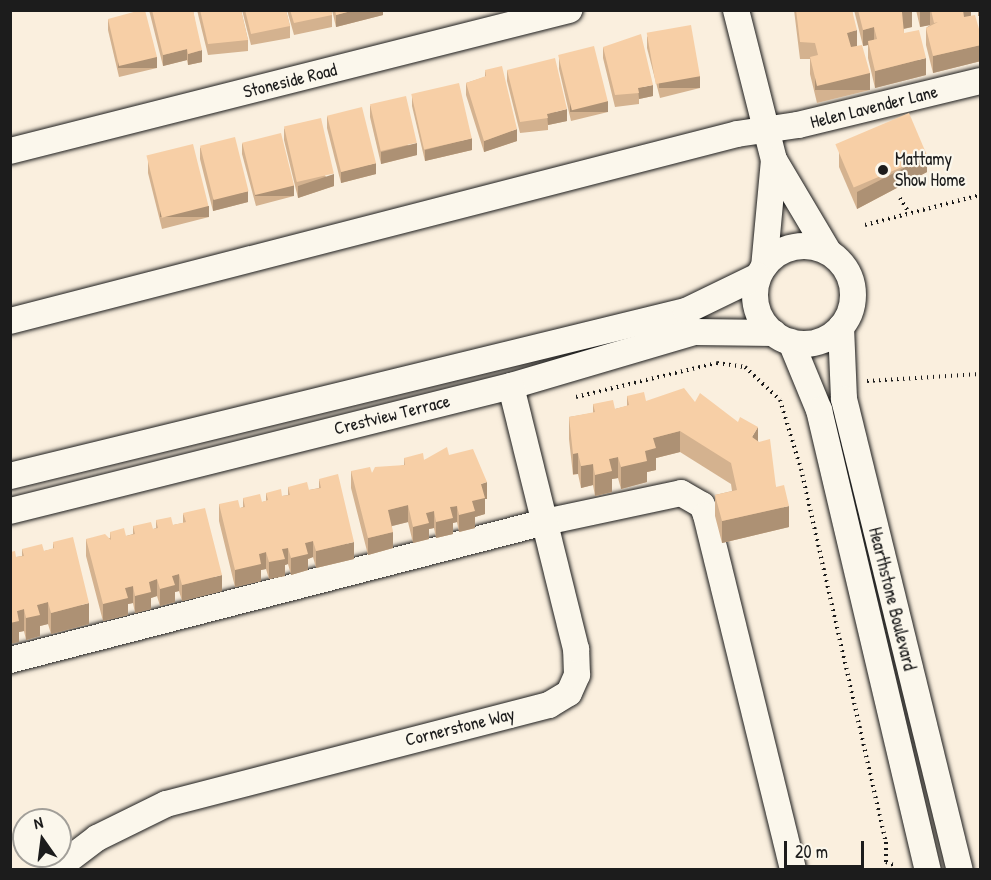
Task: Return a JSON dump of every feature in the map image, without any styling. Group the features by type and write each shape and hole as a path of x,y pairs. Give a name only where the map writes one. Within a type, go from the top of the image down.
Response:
{"street":[{"name":"Stoneside Road","path":"10,151 569,10"},
{"path":"736,10 774,160 828,251 849,274 854,289 853,305 841,327 823,340 783,338 757,309 774,160"},
{"name":"Helen Lavender Lane","path":"10,321 737,134 767,131 981,81"},
{"path":"761,272 796,246 828,251"},
{"name":"Crestview Terrace","path":"10,476 686,311 761,272"},
{"name":"Hearthstone Boulevard","path":"841,327 844,399 960,870"},
{"name":"Crestview Terrace","path":"10,511 511,386 695,332 783,338"},
{"name":"Hearthstone Boulevard","path":"783,338 819,410 928,870"},
{"name":"Cornerstone Way","path":"55,870 134,817 192,795 560,701 574,684 578,665 511,386"},
{"path":"10,660 545,522 673,492 702,505 793,870"}],"path":[{"path":"865,225 981,195"},
{"path":"900,198 909,213"},
{"path":"566,399 717,363 744,367 780,400 801,469 886,842 886,862 896,866"},
{"path":"876,381 981,374"}],"building":[{"path":"145,10 157,57 119,66 108,19"},
{"path":"152,10 193,10 202,50 188,54 187,49 163,55"},
{"path":"200,10 241,10 248,40 208,44"},
{"path":"245,10 286,10 290,26 251,34"},
{"path":"290,10 331,10 332,15 294,23"},
{"path":"335,10 355,10 336,15"},
{"path":"796,10 852,10 857,30 847,33 851,47 862,45 870,73 817,86 810,57 818,55 815,43 800,42"},
{"path":"858,10 910,10 902,12 904,33 919,30 926,58 875,71 868,41 877,39 874,27 863,30"},
{"path":"931,10 963,10 964,17 975,15 981,45 933,56 926,28 938,22 934,23"},
{"path":"691,25 700,76 656,84 647,33"},
{"path":"641,34 653,85 638,88 639,93 615,95 603,47"},
{"path":"594,46 608,101 572,110 558,55"},
{"path":"555,58 567,109 547,114 548,118 520,122 507,70"},
{"path":"502,66 517,129 484,141 466,83 486,76 485,70"},
{"path":"459,83 472,139 424,150 411,94"},
{"path":"406,96 417,143 381,151 370,104"},
{"path":"362,107 376,163 341,172 327,116"},
{"path":"909,113 927,156 854,188 835,144"},
{"path":"321,118 334,174 297,182 284,127"},
{"path":"281,133 294,185 255,195 242,143"},
{"path":"235,137 249,191 214,200 200,146"},
{"path":"193,144 208,206 162,218 146,156"},
{"path":"684,388 695,402 700,393 738,422 740,417 758,427 752,437 759,442 770,439 776,487 784,485 789,506 722,521 715,495 737,490 731,463 680,431 653,438 656,448 645,451 647,461 621,467 618,457 609,459 612,471 595,475 593,464 581,466 578,453 573,454 569,417 595,412 593,404 613,400 615,409 629,405 627,396 644,392 646,401"},
{"path":"447,447 449,455 473,449 487,482 481,484 485,498 472,501 475,511 459,515 457,506 450,507 453,518 436,522 434,511 426,513 429,523 413,527 408,505 388,510 393,532 368,538 351,471 370,467 372,473 375,467 405,465 404,458 423,453 424,460"},
{"path":"338,474 354,542 316,551 313,541 305,543 308,554 291,558 288,548 282,549 285,559 269,562 266,552 259,554 261,564 235,570 219,504 238,500 240,508 245,507 243,498 260,494 262,502 268,500 266,493 281,489 282,496 290,495 288,487 307,482 309,490 321,488 319,479"},
{"path":"205,508 222,575 182,585 179,574 172,576 175,585 160,589 157,579 149,582 151,592 135,596 133,586 125,588 128,598 103,604 86,539 105,534 111,540 110,532 124,528 126,536 135,534 133,526 151,522 153,529 158,528 156,520 171,517 173,525 186,522 183,513"},
{"path":"73,537 89,603 51,613 48,602 37,605 40,615 26,618 24,609 17,611 19,621 10,623 10,552 15,551 16,557 24,556 22,549 42,544 44,551 54,548 53,542"}],"place":[{"name":"Mattamy Show Home","path":"883,170"}]}
